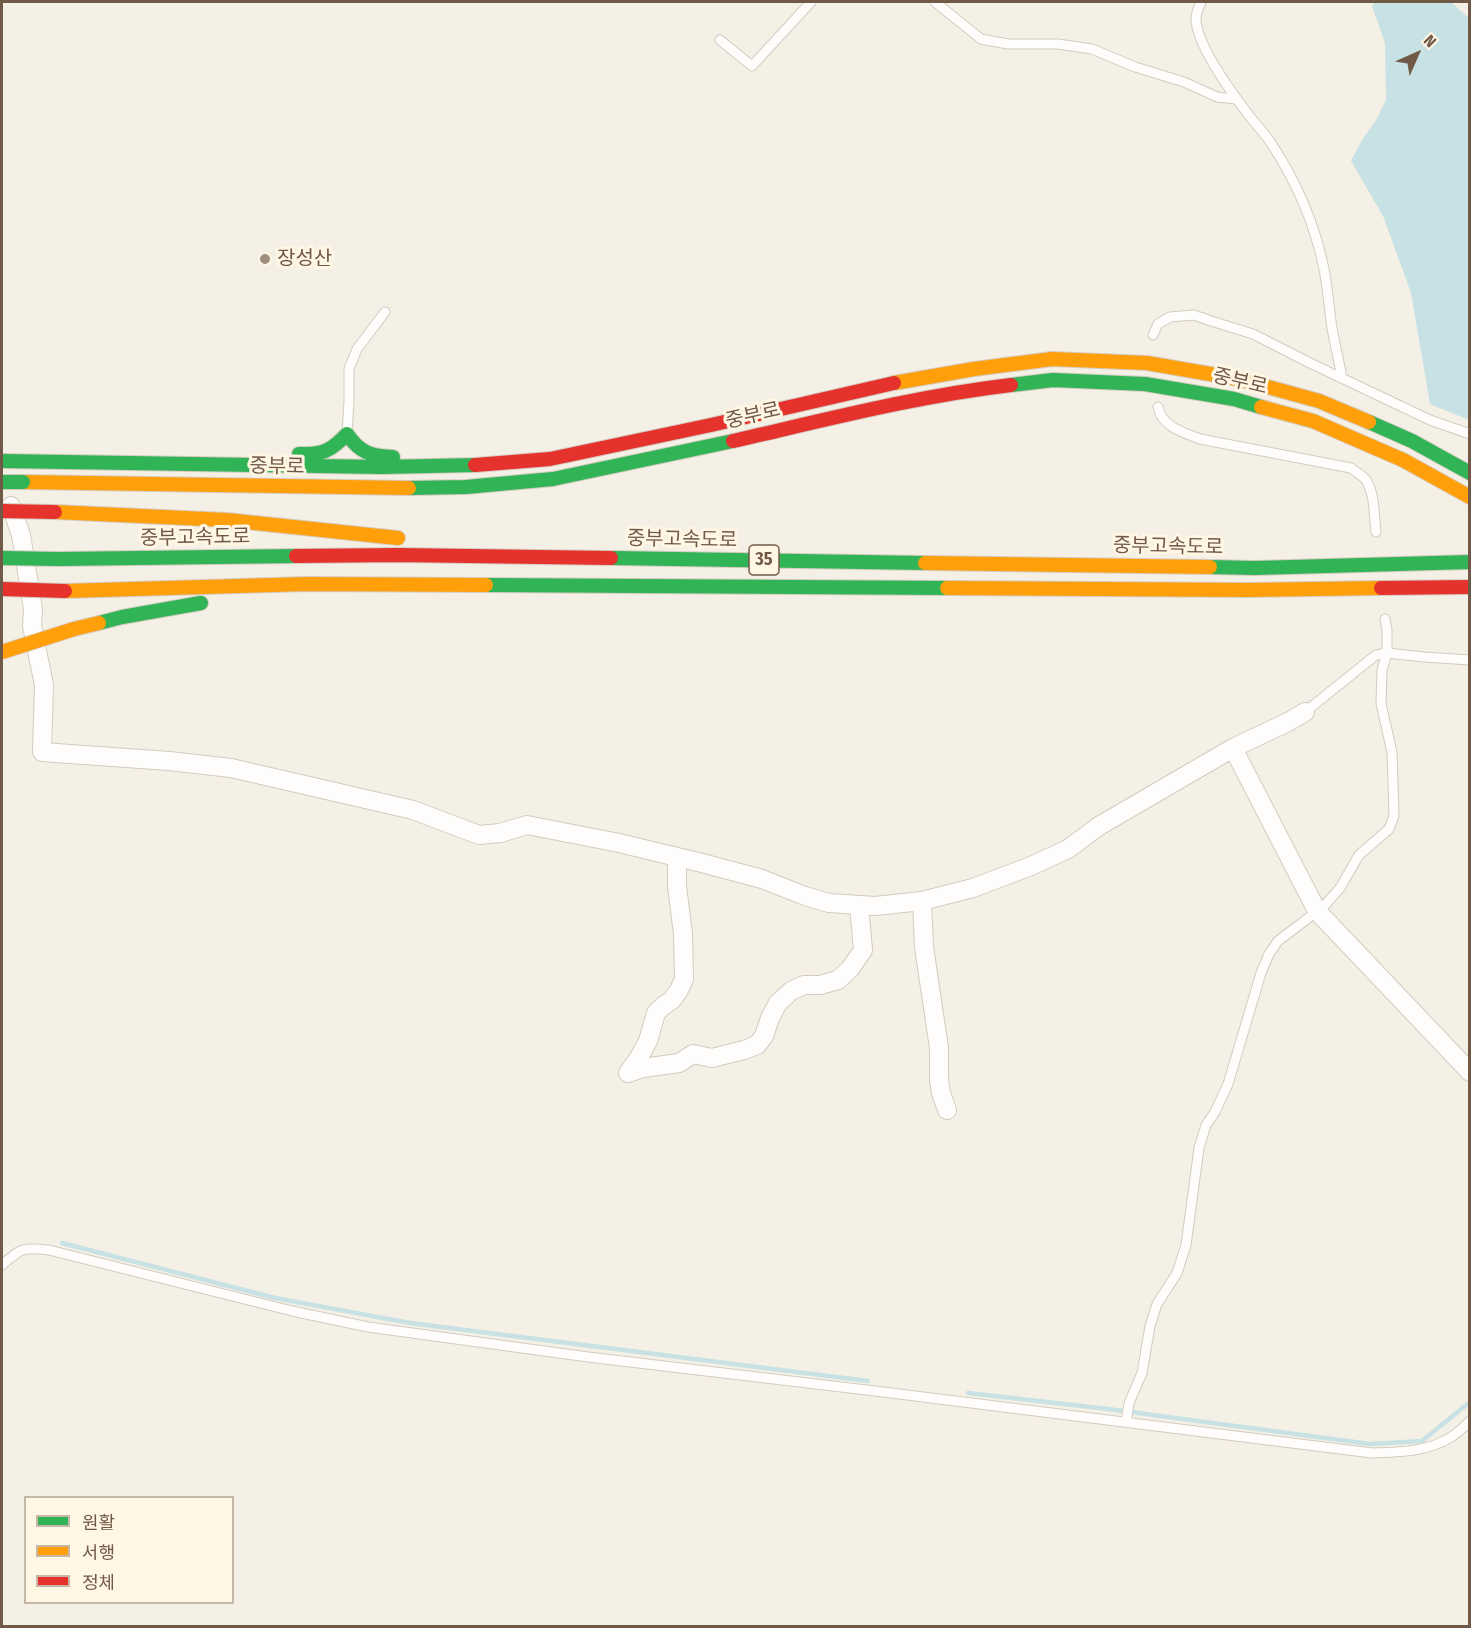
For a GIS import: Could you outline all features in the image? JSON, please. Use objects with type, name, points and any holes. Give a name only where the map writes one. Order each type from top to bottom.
[{"type":"main road","name":"중부로","points":[[2,461],[382,467],[465,466],[550,459],[885,385],[974,369],[1052,359],[1147,363],[1239,379],[1319,402],[1412,441],[1470,473]]},
{"type":"main road","name":"중부로","points":[[2,482],[382,488],[466,487],[553,479],[890,405],[977,389],[1053,380],[1145,384],[1234,399],[1313,421],[1403,460],[1470,496]]},
{"type":"main road","points":[[162,464],[233,453],[325,453],[347,434],[354,445],[364,453],[465,466]]},
{"type":"main road","points":[[2,511],[227,520],[406,539]]},
{"type":"main road","points":[[441,543],[584,558]]},
{"type":"main road","name":"중부고속도로","points":[[2,558],[397,555],[1255,567],[1470,562]]},
{"type":"main road","points":[[2,652],[64,632],[122,617],[335,584]]},
{"type":"main road","name":"35","points":[[2,589],[65,591],[335,584],[1248,590],[1470,586]]},
{"type":"street","points":[[2,474],[21,535],[33,609],[32,626],[44,686],[42,752],[231,768],[413,810],[479,835],[500,833],[527,825],[678,857],[762,879],[829,903],[875,906],[922,901],[973,888],[1031,867],[1068,849],[1099,826],[1233,748],[1305,712]]},
{"type":"street","points":[[1233,748],[1317,911],[1470,1071]]},
{"type":"street","points":[[678,857],[677,886],[683,934],[684,979],[672,1000],[656,1013],[648,1041],[628,1072],[679,1063],[693,1054],[712,1058],[757,1045],[764,1036],[778,1003],[791,991],[804,985],[820,985],[838,980],[859,957],[863,950],[859,905]]},
{"type":"street","points":[[922,901],[924,947],[939,1048],[939,1080],[947,1110]]},
{"type":"lane","points":[[720,40],[752,66],[811,2]]},
{"type":"lane","points":[[935,2],[981,39],[1008,44],[1058,44],[1092,49],[1135,67],[1184,82],[1217,97],[1236,99]]},
{"type":"lane","points":[[1201,2],[1196,17],[1198,30],[1206,49],[1236,99],[1269,140],[1291,175],[1304,206],[1324,269],[1342,378]]},
{"type":"lane","points":[[347,434],[349,369],[357,349],[385,312]]},
{"type":"lane","points":[[1153,335],[1158,324],[1170,317],[1194,315],[1253,334],[1430,420],[1470,434]]},
{"type":"lane","points":[[1158,407],[1160,414],[1168,424],[1180,432],[1200,439],[1351,468],[1367,481],[1372,498],[1376,532]]},
{"type":"lane","points":[[1126,1420],[1129,1404],[1142,1373],[1150,1326],[1157,1304],[1177,1273],[1186,1245],[1199,1148],[1206,1125],[1228,1084],[1260,973],[1278,941],[1324,906],[1340,888],[1359,855],[1389,829],[1394,816],[1392,752],[1382,704],[1382,670],[1387,653],[1385,619]]},
{"type":"lane","points":[[1305,712],[1376,655],[1387,653],[1470,660]]},
{"type":"lane","points":[[2,1265],[21,1249],[29,1247],[49,1250],[292,1311],[368,1327],[588,1357],[1126,1420],[1372,1453],[1405,1452],[1431,1447],[1452,1437],[1470,1421]]},
{"type":"water","points":[[1375,2],[1451,2],[1469,18],[1469,420],[1430,404],[1411,293],[1383,216],[1351,161],[1386,100],[1385,43],[1372,6]]},
{"type":"waterway","points":[[62,1243],[275,1298],[410,1323],[868,1381]]},
{"type":"waterway","points":[[968,1393],[1370,1444],[1422,1441],[1470,1402]]},
{"type":"traffic: fast","points":[[1011,385],[1053,380],[1145,384],[1234,399],[1261,407]]},
{"type":"traffic: fast","points":[[1369,422],[1412,441],[1470,473]]},
{"type":"traffic: fast","points":[[299,454],[326,451],[347,434],[361,449],[378,456],[393,457]]},
{"type":"traffic: fast","points":[[409,488],[466,487],[553,479],[733,441]]},
{"type":"traffic: fast","points":[[2,461],[382,467],[475,465]]},
{"type":"traffic: fast","points":[[2,482],[23,482]]},
{"type":"traffic: fast","points":[[58,559],[296,556]]},
{"type":"traffic: fast","points":[[2,558],[58,559]]},
{"type":"traffic: fast","points":[[611,558],[925,563]]},
{"type":"traffic: fast","points":[[1210,567],[1255,568],[1470,562]]},
{"type":"traffic: fast","points":[[486,585],[947,588]]},
{"type":"traffic: fast","points":[[99,623],[201,603]]},
{"type":"traffic: slow","points":[[894,383],[974,369],[1052,359],[1147,363],[1239,379],[1319,401],[1369,422]]},
{"type":"traffic: slow","points":[[1261,407],[1313,421],[1403,460],[1470,497]]},
{"type":"traffic: slow","points":[[23,482],[409,488]]},
{"type":"traffic: slow","points":[[55,512],[227,520],[398,538]]},
{"type":"traffic: slow","points":[[925,563],[1210,567]]},
{"type":"traffic: slow","points":[[65,591],[307,584],[486,585]]},
{"type":"traffic: slow","points":[[947,588],[1248,590],[1381,588]]},
{"type":"traffic: slow","points":[[2,652],[99,623]]},
{"type":"traffic: jam","points":[[475,465],[550,459],[894,383]]},
{"type":"traffic: jam","points":[[733,441],[906,402],[1011,385]]},
{"type":"traffic: jam","points":[[2,511],[55,512]]},
{"type":"traffic: jam","points":[[296,556],[611,558]]},
{"type":"traffic: jam","points":[[1381,588],[1470,587]]},
{"type":"traffic: jam","points":[[2,589],[65,591]]},
{"type":"place","name":"장성산","points":[[265,259]]}]
